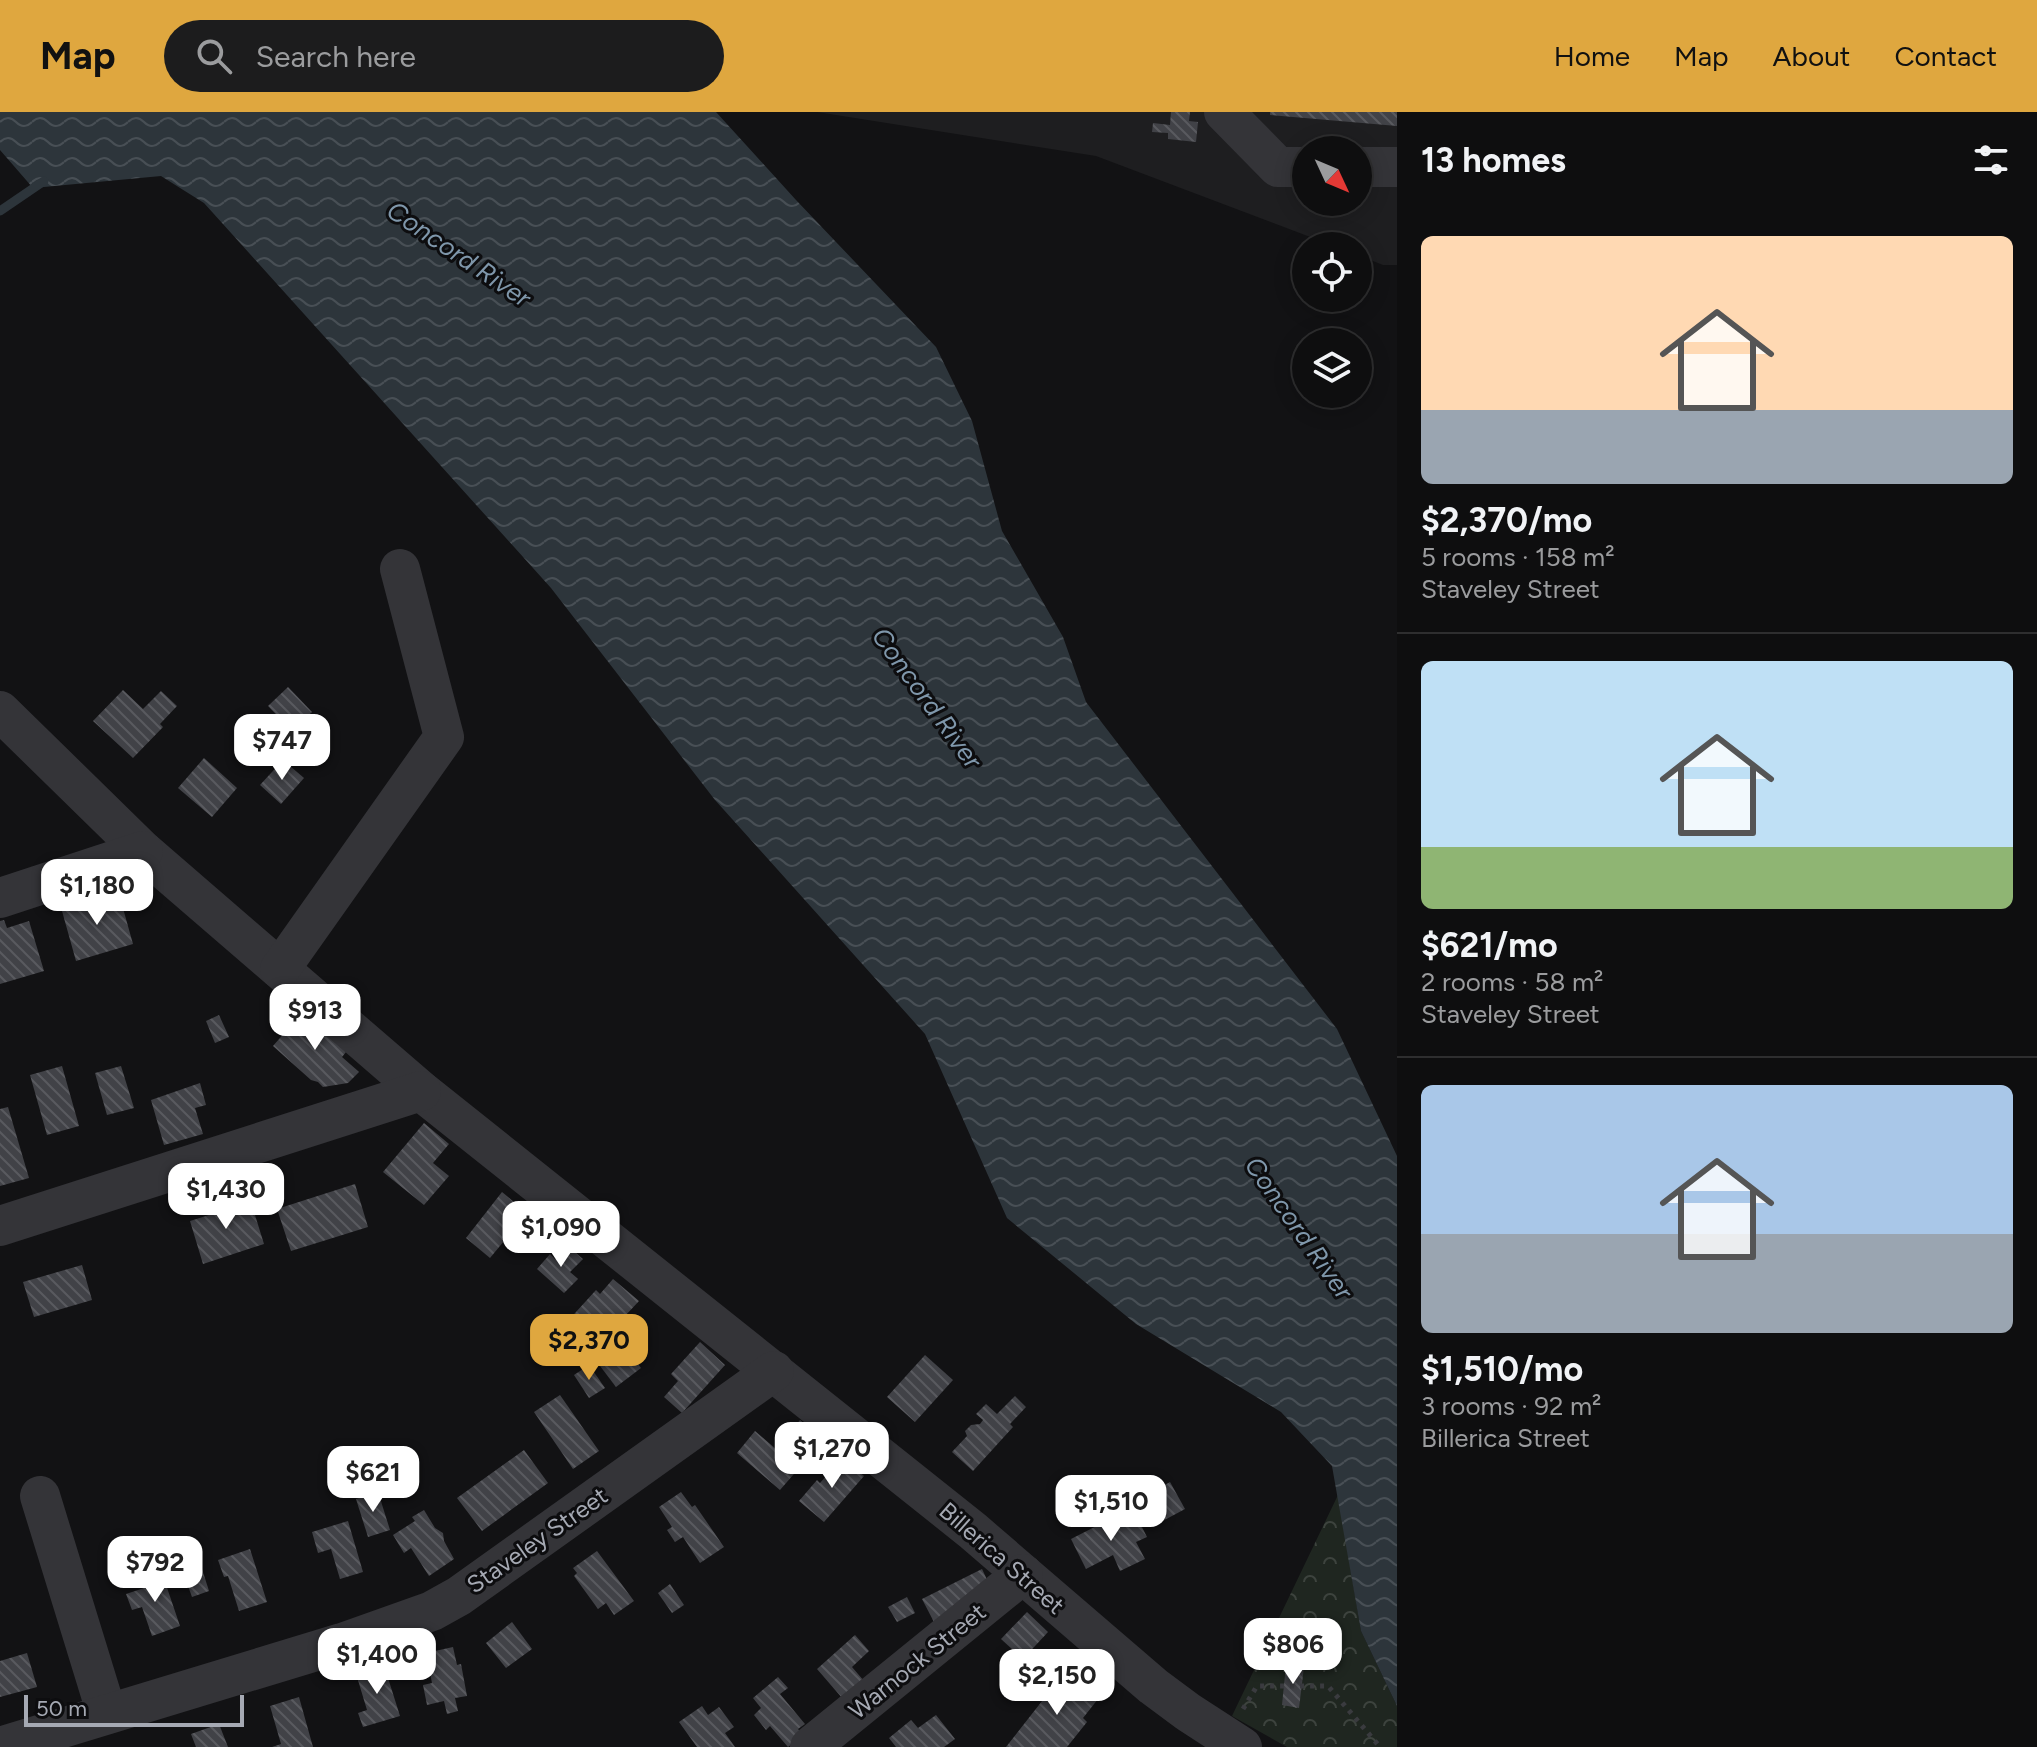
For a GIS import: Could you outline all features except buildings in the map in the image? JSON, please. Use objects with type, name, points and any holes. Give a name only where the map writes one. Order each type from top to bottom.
[{"type":"street","points":[[1224,112],[1278,167],[1292,167]]},
{"type":"street","points":[[1372,167],[1397,167]]},
{"type":"street","points":[[280,969],[444,737],[400,569]]},
{"type":"street","name":"Billerica Street","points":[[0,711],[143,851],[421,1091],[973,1531],[1153,1686],[1233,1742]]},
{"type":"street","points":[[0,898],[143,851]]},
{"type":"street","points":[[0,1226],[421,1091]]},
{"type":"street","name":"Staveley Street","points":[[0,1747],[342,1643],[432,1611],[459,1596],[774,1371]]},
{"type":"street","points":[[40,1496],[107,1714]]},
{"type":"street","name":"Warnock Street","points":[[810,1747],[1023,1574]]},
{"type":"path","points":[[1233,1742],[1257,1686],[1328,1686],[1380,1747]]},
{"type":"shaded area","points":[[817,112],[1397,112],[1397,265],[1383,265],[1372,261],[1372,232],[1297,232],[1096,156]]},
{"type":"green space","points":[[1338,1495],[1361,1631],[1397,1706],[1397,1747],[1287,1747],[1232,1716]]},
{"type":"water","name":"Concord River","points":[[0,112],[716,112],[936,347],[972,421],[1002,531],[1063,637],[1086,702],[1337,1029],[1397,1156],[1397,1706],[1361,1631],[1332,1466],[1281,1412],[1136,1324],[1007,1218],[925,1034],[715,800],[551,588],[204,203],[161,176],[33,188],[0,150]]},
{"type":"waterway","points":[[0,211],[44,181]]}]
